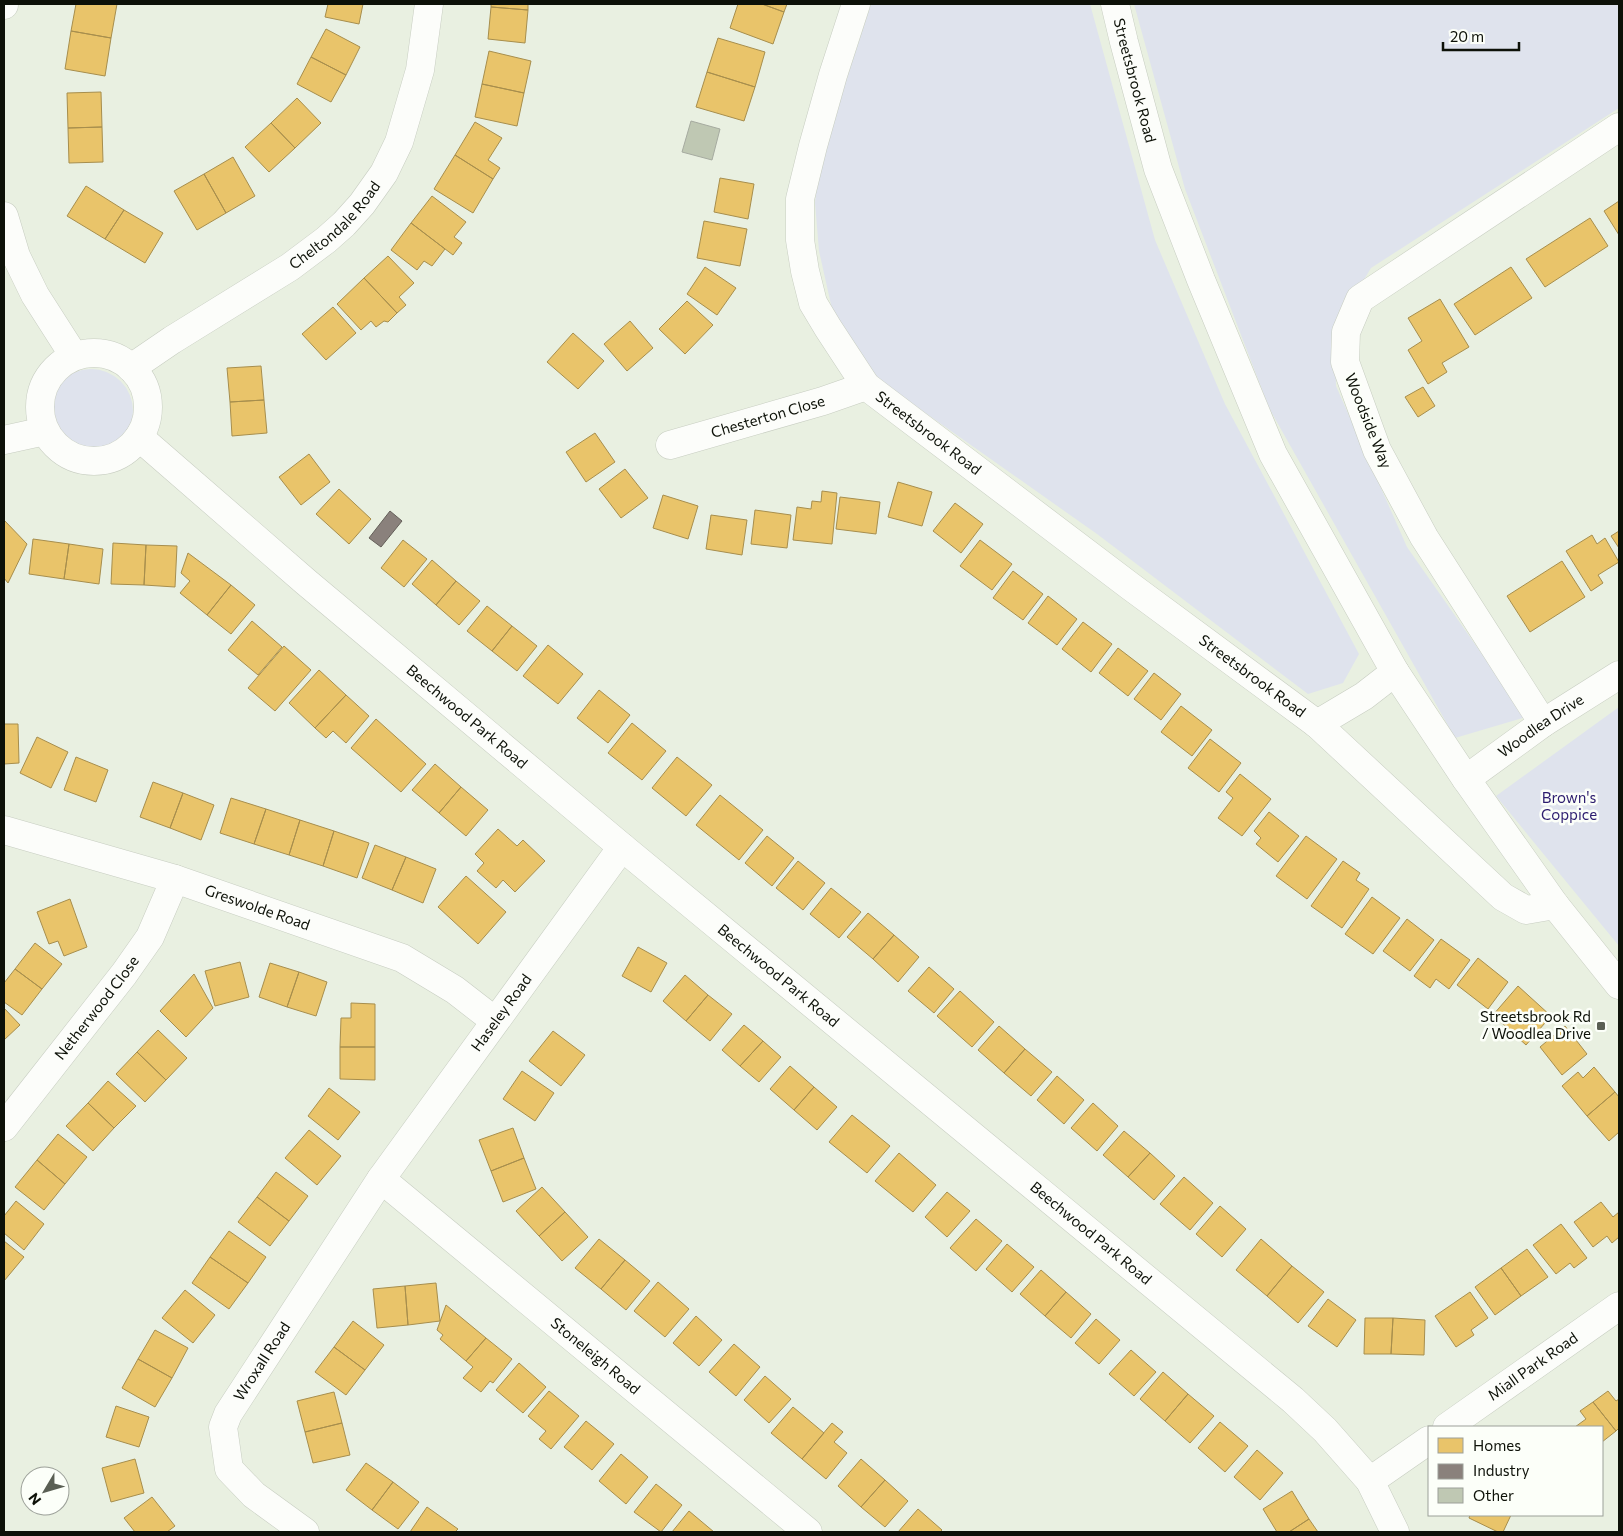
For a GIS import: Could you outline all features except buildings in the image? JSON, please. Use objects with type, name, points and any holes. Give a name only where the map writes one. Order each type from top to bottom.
[{"type":"street","name":"Cheltondale Road","points":[[131,368],[172,340],[290,267],[326,240],[362,204],[384,173],[399,142],[420,70],[429,4]]},
{"type":"street","name":"Streetsbrook Road","points":[[856,4],[812,146],[800,199],[800,240],[813,303],[866,386],[1130,586],[1317,724],[1503,898],[1526,910],[1556,906]]},
{"type":"street","name":"Streetsbrook Road","points":[[1115,4],[1158,169],[1201,280],[1273,454],[1395,672],[1466,779],[1556,906],[1619,986]]},
{"type":"street","name":"Woodside Way","points":[[1544,723],[1424,537],[1377,450],[1345,362],[1346,332],[1360,299],[1619,127]]},
{"type":"street","points":[[4,216],[16,256],[35,295],[74,356]]},
{"type":"street","points":[[86,353],[110,355],[131,368],[142,383],[148,401],[146,420],[139,437],[118,456],[91,461],[64,452],[45,431],[40,417],[43,387],[50,374],[74,356],[86,353]]},
{"type":"street","name":"Chesterton Close","points":[[670,446],[823,401],[866,386]]},
{"type":"street","points":[[4,440],[45,431]]},
{"type":"street","name":"Beechwood Park Road","points":[[139,437],[306,582],[622,847],[1293,1400],[1325,1430],[1370,1481],[1395,1532]]},
{"type":"street","name":"Streetsbrook Road","points":[[1317,724],[1364,696],[1395,672]]},
{"type":"street","name":"Woodlea Drive","points":[[1466,779],[1544,723],[1619,675]]},
{"type":"street","name":"Greswolde Road","points":[[4,830],[175,879],[402,958],[455,990],[495,1021]]},
{"type":"street","name":"Haseley Road","points":[[381,1179],[622,847]]},
{"type":"street","name":"Netherwood Close","points":[[4,1127],[124,974],[150,937],[175,879]]},
{"type":"street","name":"Wroxall Road","points":[[305,1532],[254,1495],[229,1469],[223,1427],[228,1414],[381,1179]]},
{"type":"street","name":"Stoneleigh Road","points":[[381,1179],[808,1532]]},
{"type":"street","name":"Miall Park Road","points":[[1448,1426],[1619,1306]]},
{"type":"street","points":[[1370,1481],[1428,1441]]},
{"type":"green space","points":[[871,4],[1090,4],[1155,240],[1225,404],[1359,654],[1343,683],[1308,694],[1097,534],[873,376],[832,309],[819,251],[815,203],[819,164]]},
{"type":"green space","points":[[1134,4],[1619,4],[1619,108],[1371,268],[1335,328],[1336,386],[1407,547],[1526,717],[1455,738],[1269,408],[1185,189]]},
{"type":"green space","points":[[91,369],[114,376],[126,388],[133,411],[126,434],[114,446],[91,453],[68,446],[56,434],[49,411],[56,388],[68,376]]},
{"type":"green space","name":"Brown's Coppice","points":[[1619,707],[1619,946],[1496,796]]},
{"type":"place","name":"Streetsbrook Rd / Woodlea Drive","points":[[1601,1026]]}]
